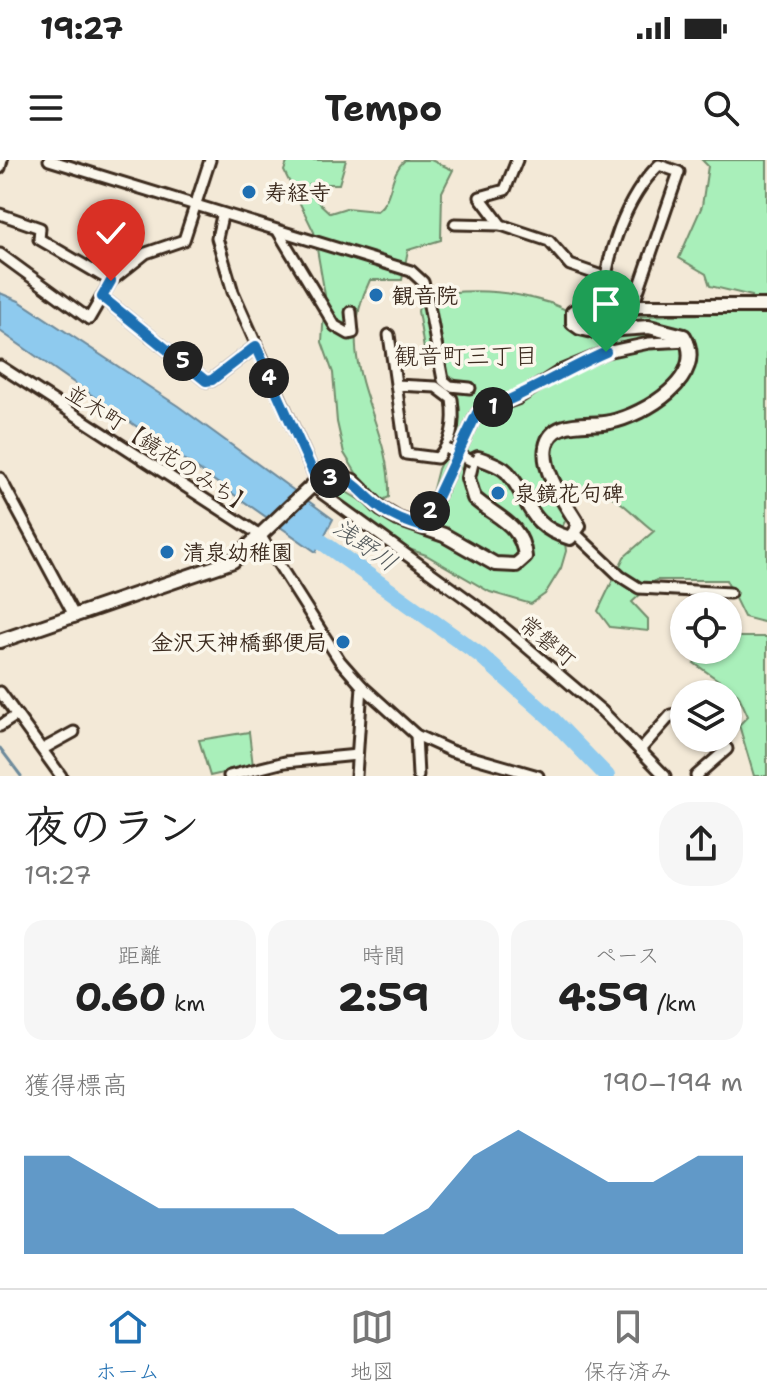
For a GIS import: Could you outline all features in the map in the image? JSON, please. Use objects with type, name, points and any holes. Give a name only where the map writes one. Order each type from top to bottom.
[{"type":"street","points":[[0,168],[2,160]]},
{"type":"street","points":[[49,160],[222,216],[411,271],[423,282],[427,295],[443,380],[450,386],[470,388]]},
{"type":"street","points":[[0,254],[89,319],[111,281],[146,253],[184,240],[208,160]]},
{"type":"street","points":[[501,225],[480,197],[505,190],[517,160]]},
{"type":"street","points":[[602,301],[610,259],[634,194],[659,165],[679,172],[633,306]]},
{"type":"street","points":[[0,214],[40,228],[39,239],[111,281]]},
{"type":"street","points":[[222,216],[218,245],[312,486]]},
{"type":"street","points":[[455,224],[501,225],[549,241],[570,265],[599,275],[602,301]]},
{"type":"street","points":[[279,233],[335,326],[349,334],[353,333],[351,312]]},
{"type":"street","points":[[102,297],[206,381],[212,380],[256,346]]},
{"type":"street","points":[[472,461],[478,458],[506,471],[537,521],[554,533],[570,538],[579,526],[552,475],[545,445],[552,434],[569,425],[610,423],[653,403],[686,372],[691,356],[688,341],[670,330],[629,327],[593,331],[573,323],[573,312],[580,305],[602,301],[633,306],[767,306]]},
{"type":"street","points":[[389,335],[396,385],[406,454],[437,458],[447,449],[454,416],[452,399],[436,387],[396,385]]},
{"type":"street","points":[[423,527],[477,413],[517,399],[560,371],[606,352],[649,343],[688,341]]},
{"type":"street","name":"並木町【鏡花のみち】","points":[[0,366],[263,532],[331,648],[362,686],[416,735],[451,751],[524,769],[538,776]]},
{"type":"street","points":[[447,449],[472,461]]},
{"type":"street","points":[[0,641],[233,561],[312,486],[339,476],[353,481],[381,509],[462,544],[495,564],[510,567],[525,557],[522,540],[511,523],[474,498],[468,478],[472,461]]},
{"type":"street","points":[[0,478],[75,617]]},
{"type":"street","name":"常磐町","points":[[312,486],[535,653],[602,711],[665,776]]},
{"type":"street","points":[[576,534],[620,576],[639,588],[712,592]]},
{"type":"street","points":[[356,776],[362,686]]},
{"type":"street","points":[[0,692],[61,776]]},
{"type":"street","points":[[0,726],[17,715]]},
{"type":"street","points":[[640,750],[670,716]]},
{"type":"street","points":[[43,749],[74,732]]},
{"type":"street","points":[[416,735],[418,776]]},
{"type":"street","points":[[696,776],[724,752]]},
{"type":"street","points":[[229,776],[285,762],[357,755]]},
{"type":"green space","points":[[288,160],[346,160],[339,184],[309,184],[317,201],[330,213],[346,208],[377,211],[386,200],[396,172],[405,160],[431,160],[453,170],[442,192],[441,240],[408,250],[402,280],[370,280],[359,311],[356,339],[358,365],[387,469],[389,497],[375,504],[344,453],[337,422],[333,373],[322,342],[325,295],[314,232],[284,171]]},
{"type":"green space","points":[[702,160],[767,160],[767,623],[744,617],[742,592],[732,592],[726,580],[656,580],[632,602],[648,619],[648,631],[610,627],[598,611],[624,557],[654,531],[621,503],[604,494],[582,492],[563,525],[566,551],[561,568],[545,594],[531,604],[490,592],[426,555],[392,543],[332,493],[343,490],[406,528],[431,497],[438,469],[458,427],[456,380],[426,362],[418,311],[422,297],[454,292],[503,293],[550,303],[585,316],[746,314],[752,296],[710,286],[706,274],[679,258],[702,206],[708,166]]},
{"type":"green space","points":[[742,637],[767,637],[767,776],[754,776],[742,735],[742,722],[748,716],[742,703],[742,680],[718,680],[695,664],[742,664]]},
{"type":"green space","points":[[249,732],[253,766],[210,776],[199,740]]},
{"type":"water","points":[[0,293],[19,301],[178,406],[333,519],[316,552],[0,331]]},
{"type":"waterway","name":"浅野川","points":[[305,530],[480,655],[553,720],[607,776]]},
{"type":"waterway","points":[[0,748],[21,776]]},
{"type":"place","name":"寿経寺","points":[[249,192]]},
{"type":"place","name":"観音院","points":[[376,295]]},
{"type":"place","name":"泉鏡花句碑","points":[[498,493]]},
{"type":"place","name":"清泉幼稚園","points":[[167,552]]},
{"type":"place","name":"金沢天神橋郵便局","points":[[343,642]]},
{"type":"district","name":"観音町三丁目","points":[[466,356]]},
{"type":"route","points":[[111,281],[102,297],[206,381],[212,380],[256,346],[317,481],[339,476],[353,481],[381,509],[398,519],[423,527],[477,413],[517,399],[560,371],[606,352]]}]
